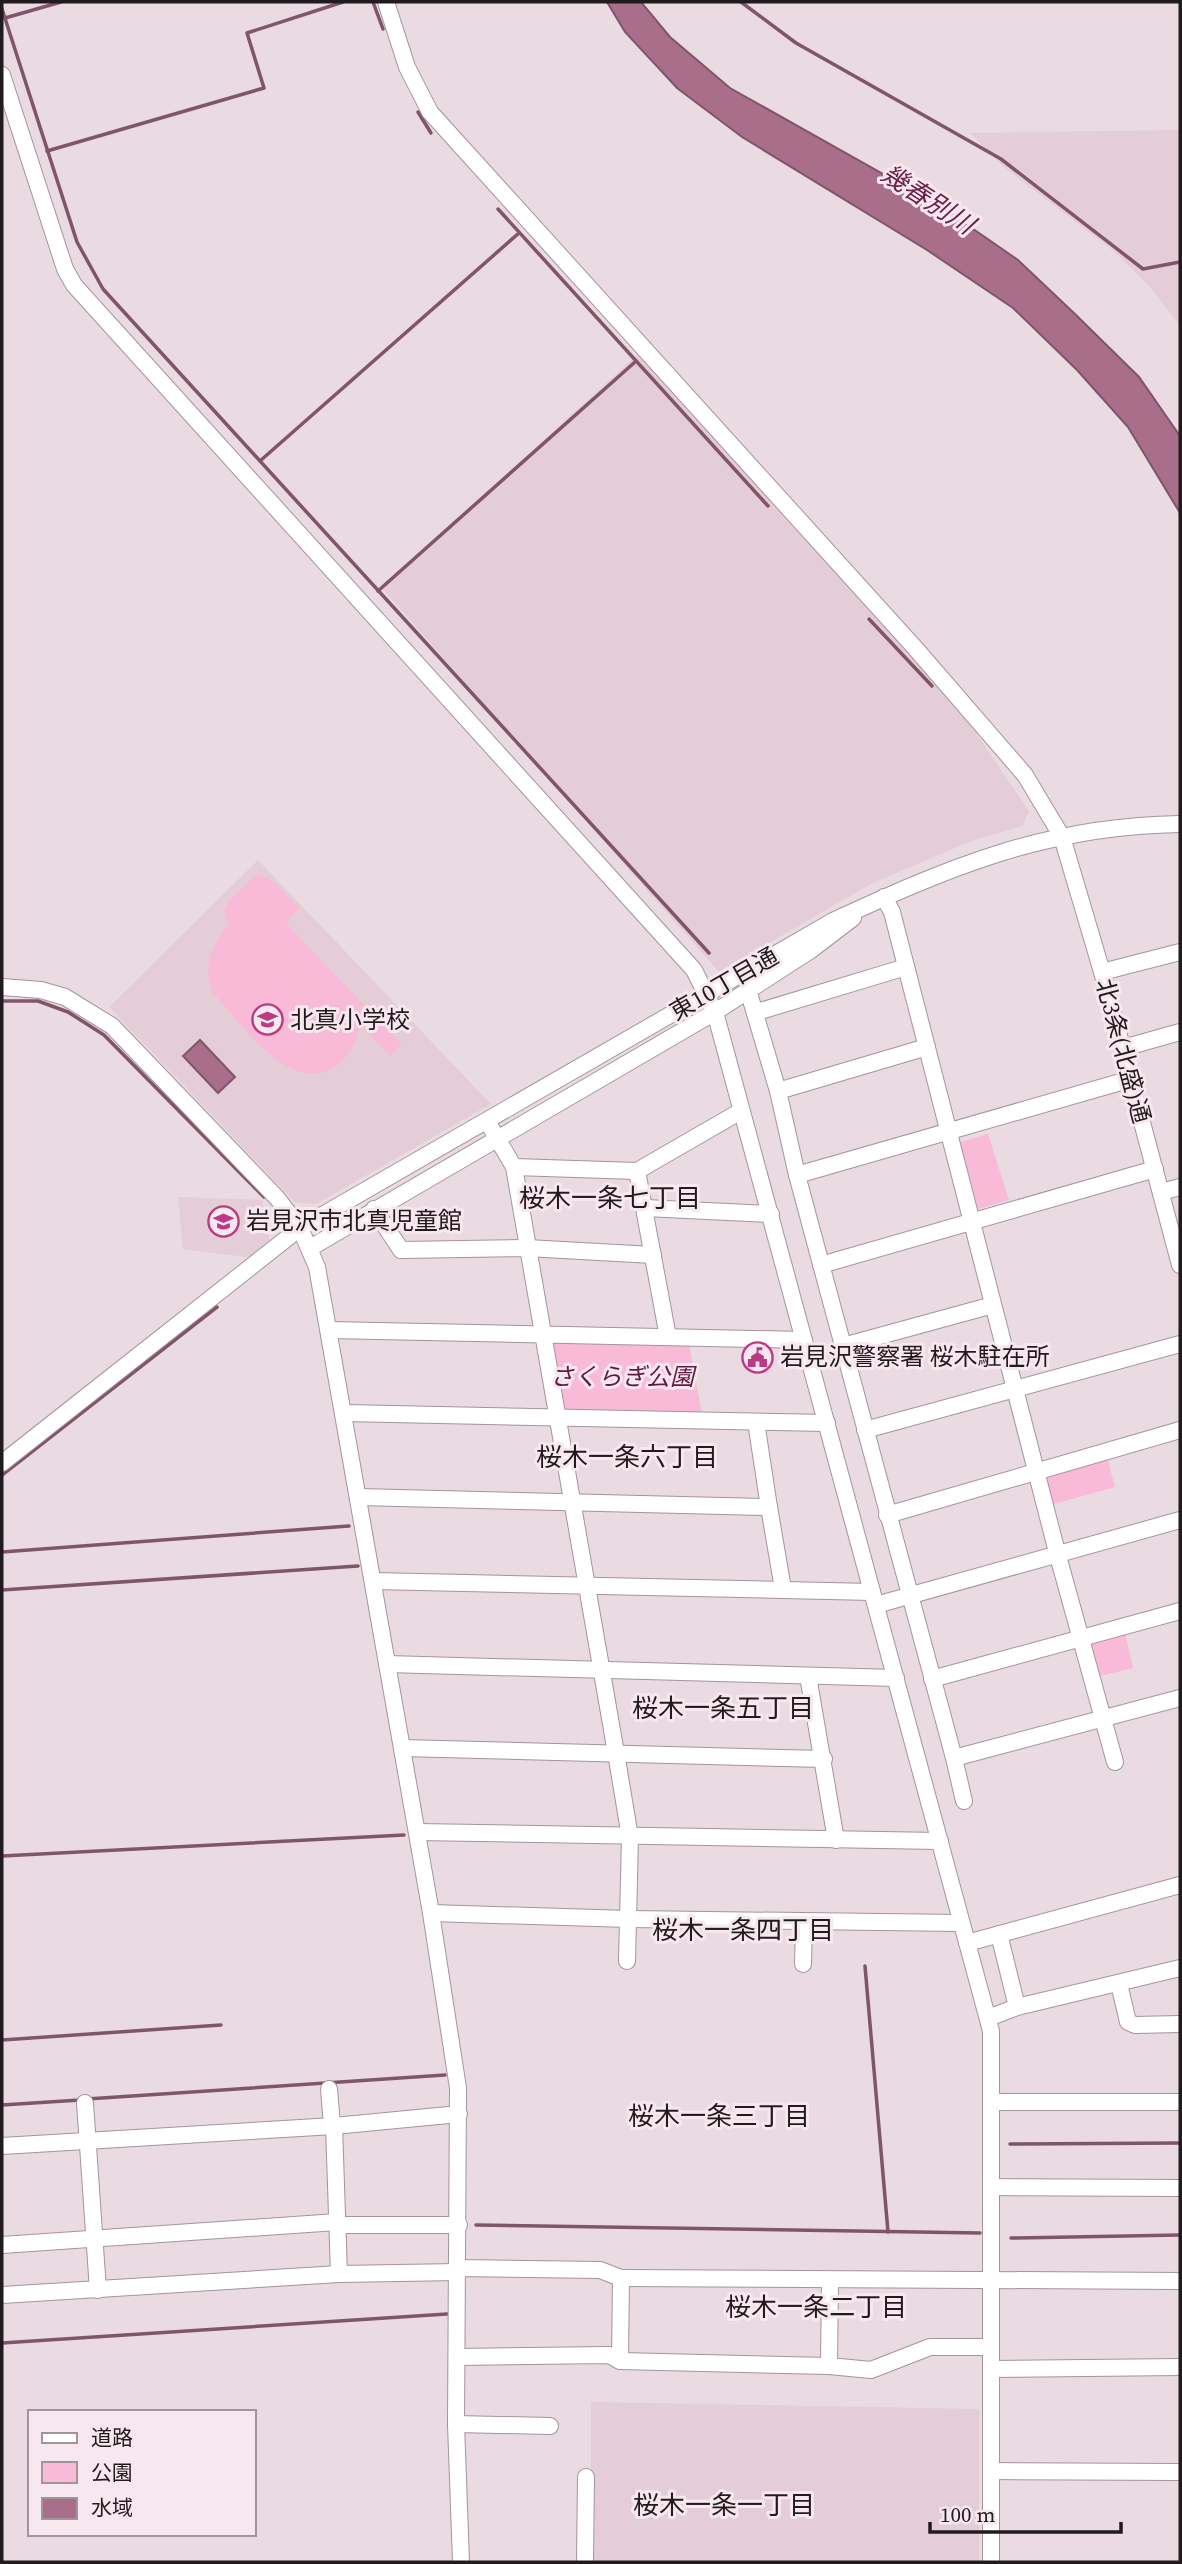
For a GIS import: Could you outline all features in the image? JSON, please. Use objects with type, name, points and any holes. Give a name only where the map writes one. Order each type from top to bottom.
[{"type":"street","name":"北3条(北盛)通","points":[[386,2],[407,67],[430,112],[990,731],[1026,775],[1062,837],[1102,971],[1180,1265]]},
{"type":"street","points":[[2,75],[9,118],[65,269],[75,285],[694,970],[708,993],[771,1214],[991,2031],[991,2562]]},
{"type":"street","name":"東10丁目通","points":[[2,1463],[300,1228],[492,1130],[708,993],[833,920],[986,855],[1103,830],[1180,824]]},
{"type":"street","points":[[884,897],[906,967],[1058,1556],[1115,1762]]},
{"type":"street","points":[[310,1248],[492,1130],[715,1012],[811,950],[868,905]]},
{"type":"street","points":[[1102,971],[1180,952]]},
{"type":"street","points":[[757,1012],[906,967]]},
{"type":"street","points":[[2,987],[41,990],[65,997],[112,1026],[238,1155],[300,1228],[310,1248],[330,1330],[452,2040],[459,2114],[456,2424],[461,2562]]},
{"type":"street","points":[[748,990],[757,1012],[797,1175],[964,1801]]},
{"type":"street","points":[[1122,1048],[1180,1032]]},
{"type":"street","points":[[778,1091],[926,1047]]},
{"type":"street","points":[[797,1175],[1131,1079]]},
{"type":"street","points":[[514,1167],[637,1171],[741,1111]]},
{"type":"street","points":[[492,1130],[514,1167],[630,1837],[627,1961]]},
{"type":"street","points":[[821,1265],[1155,1168]]},
{"type":"street","points":[[637,1171],[668,1337]]},
{"type":"street","points":[[1161,1192],[1180,1187]]},
{"type":"street","points":[[645,1208],[771,1214]]},
{"type":"street","points":[[374,1209],[401,1250],[527,1248],[653,1255]]},
{"type":"street","points":[[843,1346],[993,1305]]},
{"type":"street","points":[[330,1330],[804,1340]]},
{"type":"street","points":[[865,1430],[1180,1344]]},
{"type":"street","points":[[344,1413],[827,1423]]},
{"type":"street","points":[[756,1422],[783,1589]]},
{"type":"street","points":[[887,1515],[1180,1430]]},
{"type":"street","points":[[358,1497],[769,1507]]},
{"type":"street","points":[[373,1581],[783,1589],[874,1598],[908,1596],[1180,1520]]},
{"type":"street","points":[[932,1679],[1180,1611]]},
{"type":"street","points":[[387,1664],[896,1678]]},
{"type":"street","points":[[808,1676],[836,1840]]},
{"type":"street","points":[[954,1758],[1180,1698]]},
{"type":"street","points":[[402,1748],[824,1759]]},
{"type":"street","points":[[416,1832],[940,1841]]},
{"type":"street","points":[[967,1943],[1180,1885]]},
{"type":"street","points":[[431,1913],[629,1919],[961,1923]]},
{"type":"street","points":[[803,1964],[804,1922]]},
{"type":"street","points":[[999,1934],[1017,2007]]},
{"type":"street","points":[[988,2018],[1017,2007],[1180,1968]]},
{"type":"street","points":[[1119,1984],[1128,2022],[1135,2025],[1180,2024]]},
{"type":"street","points":[[329,2089],[340,2274]]},
{"type":"street","points":[[991,2102],[1180,2102]]},
{"type":"street","points":[[85,2104],[98,2290]]},
{"type":"street","points":[[2,2146],[333,2126],[459,2114]]},
{"type":"street","points":[[991,2187],[1180,2188]]},
{"type":"street","points":[[2,2245],[337,2224],[459,2225]]},
{"type":"street","points":[[2,2295],[340,2274],[458,2270],[600,2270],[621,2278],[1180,2281]]},
{"type":"street","points":[[620,2361],[621,2278]]},
{"type":"street","points":[[829,2366],[830,2280]]},
{"type":"street","points":[[457,2357],[609,2354],[620,2361],[829,2366],[872,2370],[930,2347],[991,2347]]},
{"type":"street","points":[[991,2369],[1180,2367]]},
{"type":"street","points":[[456,2424],[550,2426]]},
{"type":"street","points":[[991,2471],[1180,2472]]},
{"type":"street","points":[[584,2562],[586,2477]]},
{"type":"shaded area","points":[[1180,130],[1180,326],[1150,287],[1115,252],[1004,167],[970,133]]},
{"type":"shaded area","points":[[638,354],[965,717],[1029,811],[1023,826],[974,840],[871,884],[719,972],[382,588]]},
{"type":"shaded area","name":"北真小学校","points":[[258,860],[491,1104],[316,1204],[295,1202],[109,1007]]},
{"type":"shaded area","name":"岩見沢市北真児童館","points":[[178,1197],[262,1200],[270,1242],[254,1258],[183,1249]]},
{"type":"shaded area","points":[[591,2402],[979,2409],[979,2562],[591,2562]]},
{"type":"green space","points":[[257,874],[271,879],[299,908],[286,923],[402,1045],[390,1056],[360,1025],[351,1050],[338,1065],[315,1074],[298,1071],[266,1051],[213,993],[208,975],[210,957],[229,924],[224,911],[229,901]]},
{"type":"green space","points":[[988,1134],[1009,1200],[978,1209],[960,1142]]},
{"type":"green space","name":"さくらぎ公園","points":[[541,1335],[688,1338],[703,1420],[556,1417]]},
{"type":"green space","points":[[1106,1454],[1115,1487],[1047,1506],[1037,1472]]},
{"type":"green space","points":[[1124,1628],[1133,1668],[1092,1678],[1083,1638]]},
{"type":"water","points":[[607,2],[641,2],[670,37],[730,88],[940,206],[1018,260],[1139,377],[1180,436],[1180,513],[1128,427],[1077,370],[1013,308],[927,250],[742,137],[677,88],[625,32]]},
{"type":"water","points":[[200,1040],[235,1077],[218,1093],[183,1056]]},
{"type":"waterway","points":[[5,18],[61,2]]},
{"type":"waterway","points":[[47,151],[264,88],[247,33],[343,2]]},
{"type":"waterway","points":[[373,2],[383,29]]},
{"type":"waterway","points":[[741,2],[796,43],[1001,159],[1143,269],[1180,262]]},
{"type":"waterway","points":[[2,9],[77,242],[103,289],[709,953]]},
{"type":"waterway","points":[[418,112],[431,133]]},
{"type":"waterway","points":[[498,209],[768,506]]},
{"type":"waterway","points":[[260,461],[519,233]]},
{"type":"waterway","points":[[378,591],[635,362]]},
{"type":"waterway","points":[[869,619],[932,686]]},
{"type":"waterway","points":[[2,1001],[38,1001],[68,1012],[104,1035],[264,1197]]},
{"type":"waterway","points":[[2,1475],[217,1307]]},
{"type":"waterway","points":[[2,1552],[349,1526]]},
{"type":"waterway","points":[[2,1590],[358,1566]]},
{"type":"waterway","points":[[2,1856],[404,1835]]},
{"type":"waterway","points":[[865,1966],[888,2232]]},
{"type":"waterway","points":[[2,2040],[221,2025]]},
{"type":"waterway","points":[[87,2099],[445,2075]]},
{"type":"waterway","points":[[2,2105],[80,2100]]},
{"type":"waterway","points":[[1010,2144],[1180,2143]]},
{"type":"waterway","points":[[476,2225],[980,2233]]},
{"type":"waterway","points":[[1011,2238],[1180,2235]]},
{"type":"waterway","points":[[2,2343],[447,2314]]},
{"type":"place","name":"北真小学校","points":[[267,1020]]},
{"type":"place","name":"岩見沢市北真児童館","points":[[223,1221]]},
{"type":"place","name":"岩見沢警察署 桜木駐在所","points":[[757,1357]]},
{"type":"district","name":"桜木一条七丁目","points":[[610,1198]]},
{"type":"district","name":"桜木一条六丁目","points":[[627,1457]]},
{"type":"district","name":"桜木一条五丁目","points":[[723,1708]]},
{"type":"district","name":"桜木一条四丁目","points":[[743,1930]]},
{"type":"district","name":"桜木一条三丁目","points":[[719,2116]]},
{"type":"district","name":"桜木一条二丁目","points":[[816,2307]]},
{"type":"district","name":"桜木一条一丁目","points":[[724,2505]]},
{"type":"water label","name":"幾春別川","points":[[928,199]]}]
